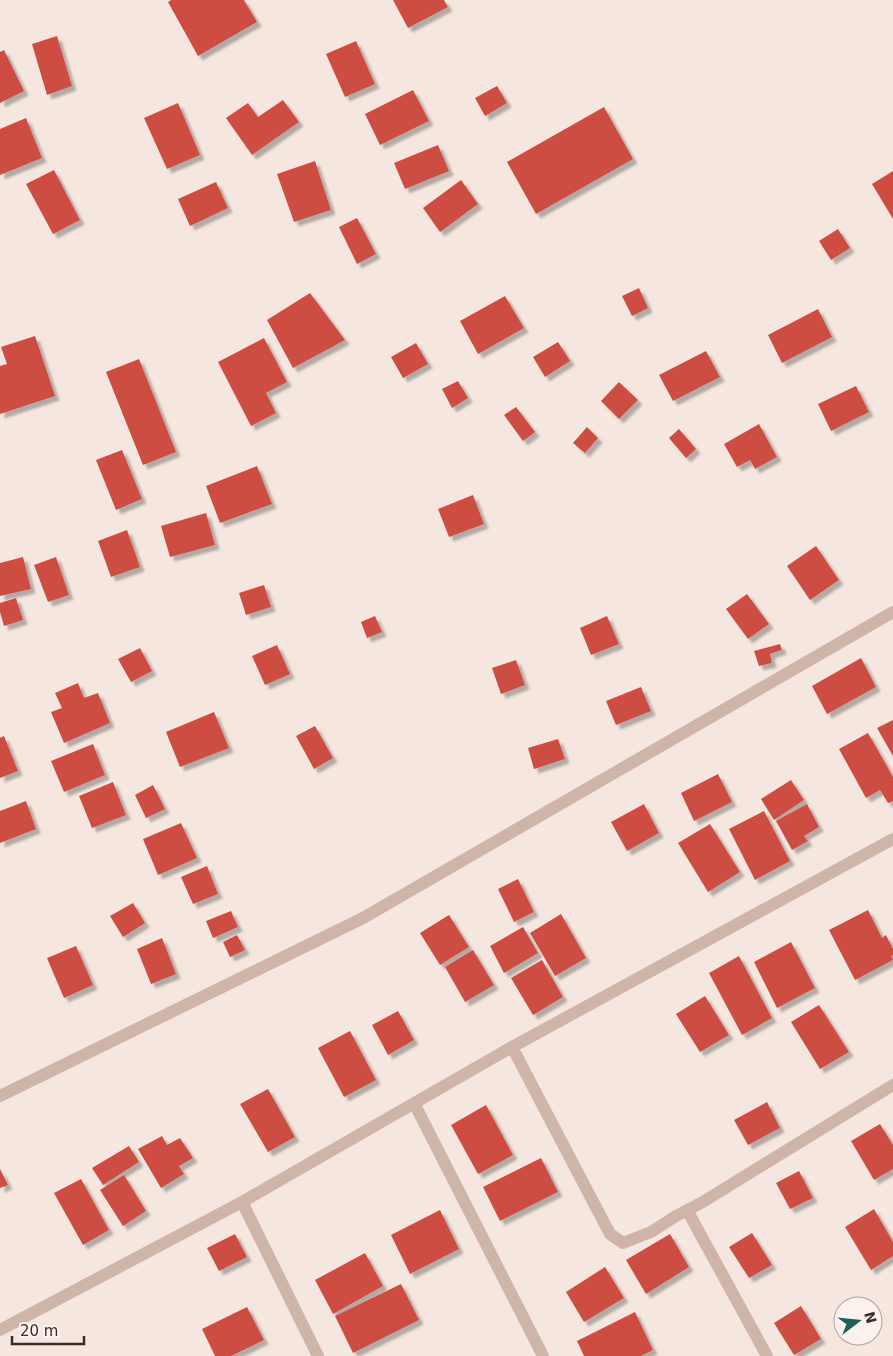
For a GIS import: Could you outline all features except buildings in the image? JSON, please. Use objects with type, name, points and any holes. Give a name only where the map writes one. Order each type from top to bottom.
[{"type":"street","points":[[0,1096],[363,918],[893,612]]},
{"type":"street","points":[[0,1330],[242,1202],[512,1047],[893,839]]},
{"type":"street","points":[[512,1047],[610,1234],[623,1243],[651,1232],[701,1203],[893,1085]]},
{"type":"street","points":[[414,1103],[543,1356]]},
{"type":"street","points":[[242,1202],[318,1356]]},
{"type":"street","points":[[687,1210],[766,1356]]}]
